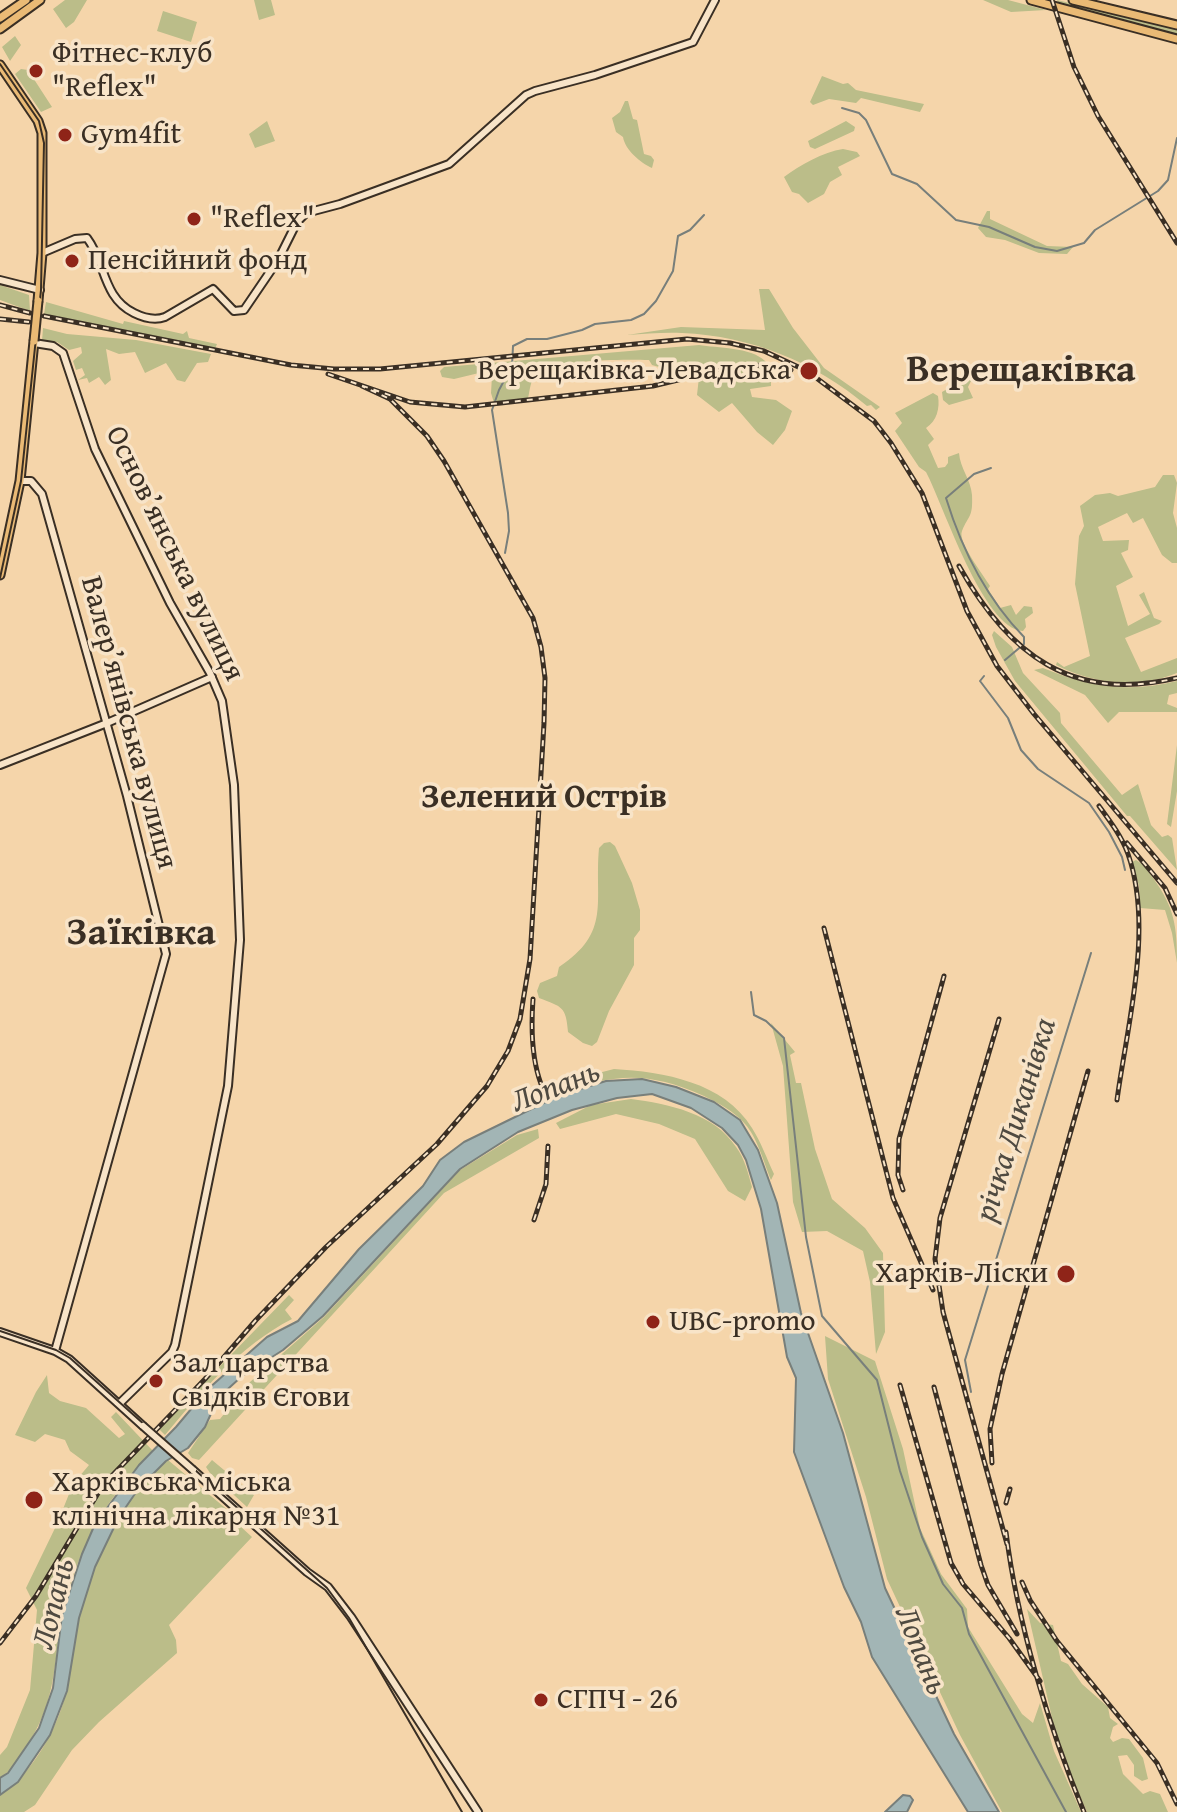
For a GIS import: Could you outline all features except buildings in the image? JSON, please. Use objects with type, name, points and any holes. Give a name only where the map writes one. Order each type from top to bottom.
[{"type":"main road","points":[[0,18],[26,0]]},
{"type":"main road","points":[[0,29],[40,0]]},
{"type":"main road","points":[[1031,0],[1177,39]]},
{"type":"main road","points":[[1073,0],[1177,25]]},
{"type":"main road","points":[[0,65],[40,124],[43,138],[40,290],[20,481],[0,575]]},
{"type":"street","points":[[42,253],[75,239],[87,238],[114,298],[128,310],[146,318],[165,317],[213,289],[230,308],[239,311],[248,306],[278,260],[297,222],[306,213],[340,204],[449,164],[526,95],[535,91],[693,42],[715,0]]},
{"type":"street","points":[[0,280],[40,290]]},
{"type":"street","name":"Основ’янська вулиця","points":[[34,342],[55,346],[63,353],[95,449],[170,603],[212,677],[225,714],[234,785],[240,940],[228,1086],[175,1345],[172,1352],[119,1404]]},
{"type":"street","name":"Валер’янівська вулиця","points":[[20,481],[31,481],[42,494],[107,723],[166,954],[55,1351]]},
{"type":"street","points":[[0,765],[212,677]]},
{"type":"street","points":[[0,1332],[69,1359],[307,1572],[328,1587],[370,1645],[478,1812]]},
{"type":"green space","points":[[65,0],[87,0],[74,22],[66,28],[53,9]]},
{"type":"green space","points":[[254,0],[271,0],[275,15],[259,20]]},
{"type":"green space","points":[[983,0],[1008,0],[1046,10],[1011,12]]},
{"type":"green space","points":[[1057,0],[1177,29],[1177,34],[1059,5]]},
{"type":"green space","points":[[163,11],[197,22],[191,42],[157,31]]},
{"type":"green space","points":[[15,36],[21,45],[10,61],[2,47]]},
{"type":"green space","points":[[21,69],[28,70],[52,107],[41,112],[15,74]]},
{"type":"green space","points":[[822,76],[848,83],[856,90],[924,104],[920,112],[861,98],[856,103],[829,99],[813,105],[810,102]]},
{"type":"green space","points":[[625,101],[628,101],[633,119],[637,120],[644,154],[654,160],[652,168],[634,156],[623,137],[616,132],[612,118],[620,112]]},
{"type":"green space","points":[[267,121],[275,141],[255,148],[249,134]]},
{"type":"green space","points":[[846,121],[855,127],[854,131],[815,149],[810,147],[808,141]]},
{"type":"green space","points":[[843,149],[857,152],[860,156],[838,167],[842,175],[830,182],[824,194],[808,203],[792,192],[784,177],[812,160]]},
{"type":"green space","points":[[987,211],[990,211],[990,219],[1047,246],[1073,247],[1067,254],[1039,253],[1005,240],[986,237],[978,228]]},
{"type":"green space","points":[[0,285],[29,295],[30,311],[0,300]]},
{"type":"green space","points":[[759,289],[769,289],[793,328],[824,368],[880,407],[876,410],[871,405],[867,406],[804,364],[733,339],[682,333],[627,335],[681,327],[765,330]]},
{"type":"green space","points":[[46,302],[123,324],[124,321],[183,334],[187,331],[189,338],[217,344],[215,349],[44,314]]},
{"type":"green space","points":[[43,328],[211,354],[208,362],[197,363],[185,382],[177,380],[166,363],[145,373],[135,352],[119,354],[106,349],[111,380],[105,385],[99,377],[89,383],[87,378],[78,380],[85,375],[82,368],[76,370],[73,361],[82,353],[81,347],[69,350],[57,342],[42,341]]},
{"type":"green space","points":[[699,345],[751,353],[767,363],[771,386],[750,389],[752,397],[776,400],[792,411],[785,430],[773,445],[732,403],[719,412],[697,395],[700,368],[686,363],[665,362],[659,367],[649,360],[624,360],[557,365],[536,374],[528,398],[494,403],[492,376],[479,373],[454,379],[442,377],[440,371],[444,367]]},
{"type":"green space","points":[[966,378],[971,381],[968,387],[973,398],[949,405],[943,400],[942,392]]},
{"type":"green space","points":[[933,393],[938,396],[939,405],[935,418],[926,428],[934,439],[928,445],[938,468],[945,467],[948,457],[959,453],[971,490],[972,508],[962,531],[963,542],[1000,608],[1011,605],[1016,615],[1024,606],[1032,607],[1033,613],[1025,619],[1023,631],[1008,625],[979,589],[926,472],[919,467],[895,431],[902,423],[895,413]]},
{"type":"green space","points":[[1163,475],[1174,475],[1177,483],[1173,513],[1177,528],[1177,563],[1162,555],[1143,518],[1133,523],[1127,513],[1098,527],[1103,541],[1129,540],[1128,550],[1121,553],[1133,577],[1116,586],[1128,626],[1150,614],[1139,595],[1144,592],[1154,618],[1162,621],[1125,638],[1141,672],[1177,658],[1177,673],[1131,683],[1085,677],[1056,665],[1057,662],[1064,667],[1090,656],[1075,584],[1079,536],[1084,526],[1080,506],[1095,495],[1110,493],[1118,496],[1155,487]]},
{"type":"green space","points":[[994,631],[1012,647],[1023,673],[1060,713],[1061,723],[1122,795],[1138,784],[1151,825],[1162,837],[1168,835],[1172,838],[1177,870],[1127,816],[1015,681],[996,647],[992,635]]},
{"type":"green space","points":[[1043,668],[1077,680],[1109,686],[1142,687],[1177,681],[1177,693],[1169,695],[1167,704],[1177,708],[1177,712],[1119,712],[1108,723],[1085,695],[1034,670]]},
{"type":"green space","points":[[1177,745],[1177,791],[1171,827],[1167,824]]},
{"type":"green space","points":[[610,842],[615,846],[632,883],[640,910],[640,930],[634,938],[634,965],[609,1011],[597,1042],[592,1046],[568,1032],[564,1012],[553,1003],[539,998],[537,991],[540,983],[557,976],[559,967],[576,954],[594,928],[599,848]]},
{"type":"green space","points":[[1136,860],[1149,873],[1170,909],[1175,928],[1177,963],[1165,910],[1140,908],[1139,886],[1132,862]]},
{"type":"green space","points":[[771,1023],[795,1052],[790,1055],[796,1083],[801,1083],[815,1149],[832,1199],[865,1228],[883,1253],[885,1332],[876,1354],[870,1282],[863,1251],[827,1231],[802,1232],[793,1202],[783,1066]]},
{"type":"green space","points":[[614,1069],[653,1073],[691,1082],[726,1100],[740,1112],[755,1133],[774,1174],[771,1180],[749,1129],[731,1111],[704,1096],[646,1079],[612,1079],[554,1095],[548,1086]]},
{"type":"green space","points":[[631,1099],[689,1112],[727,1135],[742,1156],[752,1187],[745,1201],[728,1191],[695,1139],[659,1124],[616,1114],[560,1129],[556,1123],[591,1105]]},
{"type":"green space","points":[[538,1129],[539,1138],[444,1193],[199,1460],[192,1458],[188,1453],[210,1420],[220,1419],[250,1382],[324,1317],[460,1170],[517,1135]]},
{"type":"green space","points":[[289,1295],[294,1300],[285,1310],[292,1319],[239,1356],[165,1435],[159,1429]]},
{"type":"green space","points":[[825,1336],[875,1361],[903,1449],[920,1528],[941,1574],[967,1609],[968,1627],[1022,1714],[1033,1723],[1040,1703],[1054,1751],[1081,1812],[1002,1812],[960,1735],[887,1579],[866,1497],[828,1379]]},
{"type":"green space","points":[[47,1375],[49,1393],[60,1401],[86,1408],[119,1438],[125,1434],[111,1417],[116,1412],[153,1451],[113,1498],[89,1537],[76,1567],[62,1616],[48,1701],[34,1733],[16,1762],[0,1778],[0,1755],[7,1747],[30,1690],[37,1610],[26,1588],[73,1484],[89,1465],[70,1451],[65,1440],[45,1434],[35,1442],[15,1435]]},
{"type":"green space","points":[[168,1460],[242,1522],[240,1526],[252,1537],[169,1625],[176,1640],[177,1653],[72,1750],[35,1805],[24,1812],[0,1812],[0,1795],[33,1762],[51,1734],[63,1704],[85,1595],[111,1531],[136,1492]]},
{"type":"green space","points":[[212,1460],[254,1495],[247,1507],[210,1473],[206,1467]]},
{"type":"green space","points":[[1027,1609],[1040,1623],[1053,1625],[1061,1661],[1068,1664],[1082,1684],[1108,1707],[1110,1718],[1118,1724],[1113,1727],[1110,1738],[1113,1742],[1129,1739],[1143,1758],[1148,1779],[1142,1781],[1134,1776],[1134,1765],[1127,1755],[1118,1756],[1123,1774],[1143,1794],[1150,1791],[1160,1794],[1168,1812],[1087,1812],[1059,1748]]},
{"type":"shaded area","points":[[642,1079],[676,1087],[714,1102],[740,1120],[758,1150],[777,1203],[801,1313],[843,1433],[885,1588],[954,1734],[999,1812],[968,1812],[872,1657],[861,1622],[844,1587],[794,1452],[796,1378],[787,1357],[761,1209],[746,1160],[738,1145],[722,1128],[691,1108],[652,1094],[617,1098],[572,1110],[518,1132],[460,1169],[323,1316],[218,1398],[205,1427],[188,1448],[166,1461],[139,1488],[119,1517],[95,1567],[79,1618],[67,1691],[50,1735],[18,1782],[0,1795],[0,1778],[8,1773],[39,1728],[53,1688],[62,1615],[82,1554],[95,1524],[139,1465],[208,1389],[267,1337],[298,1321],[359,1249],[423,1186],[440,1160],[464,1142],[558,1096],[606,1081]]},
{"type":"shaded area","points":[[903,1795],[913,1800],[907,1812],[885,1812]]},
{"type":"waterway","points":[[842,108],[859,113],[866,120],[892,174],[917,184],[956,220],[989,227],[1035,247],[1057,251],[1084,243],[1095,230],[1158,191],[1168,180],[1177,138]]},
{"type":"waterway","points":[[505,553],[508,513],[492,410],[512,366],[513,346],[527,339],[547,339],[595,324],[631,320],[644,314],[656,301],[673,271],[678,236],[690,230],[704,215]]},
{"type":"waterway","name":"річка Диканівка","points":[[991,468],[974,474],[946,498],[960,536],[987,590],[1024,637],[1024,644],[1005,660]]},
{"type":"waterway","name":"річка Диканівка","points":[[984,676],[980,681],[1008,718],[1021,750],[1038,769],[1089,803],[1109,832],[1125,870]]},
{"type":"waterway","name":"річка Диканівка","points":[[971,1392],[965,1360],[1091,953]]},
{"type":"waterway","points":[[751,992],[754,1015],[766,1021],[784,1038],[806,1237],[822,1316],[877,1380],[900,1471],[922,1537],[943,1584],[962,1608],[969,1634],[1066,1812]]},
{"type":"tram line","points":[[0,64],[39,121],[44,143],[41,290],[21,481],[0,578]]},
{"type":"tram line","points":[[0,1331],[56,1350],[70,1358],[327,1588],[349,1618],[462,1812]]},
{"type":"railway","points":[[1052,0],[1074,67],[1098,116],[1177,243]]},
{"type":"railway","points":[[0,305],[30,313]]},
{"type":"railway","points":[[44,316],[291,365],[334,369],[380,369],[687,339],[730,343],[764,351],[807,371],[874,421],[891,443],[922,493],[967,611],[997,666],[1177,883]]},
{"type":"railway","points":[[0,319],[29,322]]},
{"type":"railway","points":[[328,374],[410,402],[465,407],[653,386],[732,367],[765,365],[791,370]]},
{"type":"railway","points":[[0,1643],[36,1596],[103,1485],[326,1247],[437,1144],[487,1086],[508,1051],[520,1019],[530,959],[544,723],[545,678],[541,647],[533,618],[427,436],[390,399],[362,386]]},
{"type":"railway","points":[[959,566],[999,625],[1047,665],[1075,677],[1106,684],[1140,684],[1177,678]]},
{"type":"railway","points":[[1099,806],[1128,854],[1139,913],[1136,977],[1117,1100]]},
{"type":"railway","points":[[1127,843],[1165,888],[1177,914]]},
{"type":"railway","points":[[824,928],[893,1198],[933,1290]]},
{"type":"railway","points":[[903,1190],[898,1175],[899,1139],[944,976]]},
{"type":"railway","points":[[533,999],[532,1042],[541,1084]]},
{"type":"railway","points":[[999,1019],[940,1218],[935,1259],[943,1312],[1007,1544]]},
{"type":"railway","points":[[992,1463],[990,1429],[1002,1374],[1088,1071]]},
{"type":"railway","points":[[534,1220],[546,1184],[548,1146]]},
{"type":"railway","points":[[900,1385],[951,1563],[963,1584],[1009,1638],[1040,1681]]},
{"type":"railway","points":[[934,1387],[981,1565],[988,1585],[1017,1634]]},
{"type":"railway","points":[[1006,1503],[1010,1489]]},
{"type":"railway","points":[[1006,1532],[1018,1602],[1036,1674],[1084,1812]]},
{"type":"railway","points":[[1022,1582],[1057,1641],[1157,1763],[1177,1804]]},
{"type":"place","name":"Фітнес-клуб \"Reflex\"","points":[[36,71]]},
{"type":"place","name":"Gym4fit","points":[[65,135]]},
{"type":"place","name":"\"Reflex\"","points":[[194,219]]},
{"type":"place","name":"Пенсійний фонд","points":[[72,261]]},
{"type":"place","name":"Верещаківка-Левадська","points":[[809,371]]},
{"type":"place","name":"Харків-Ліски","points":[[1066,1274]]},
{"type":"place","name":"UBC-promo","points":[[653,1322]]},
{"type":"place","name":"Зал царства Свідків Єгови","points":[[156,1381]]},
{"type":"place","name":"Харківська міська клінічна лікарня №31","points":[[34,1500]]},
{"type":"place","name":"СГПЧ - 26","points":[[541,1700]]},
{"type":"district","name":"Верещаківка","points":[[1021,371]]},
{"type":"district","name":"Зелений Острів","points":[[544,798]]},
{"type":"district","name":"Заїківка","points":[[141,934]]},
{"type":"water label","name":"Лопань","points":[[556,1088]]},
{"type":"water label","name":"Лопань","points":[[55,1604]]},
{"type":"water label","name":"Лопань","points":[[920,1651]]}]
